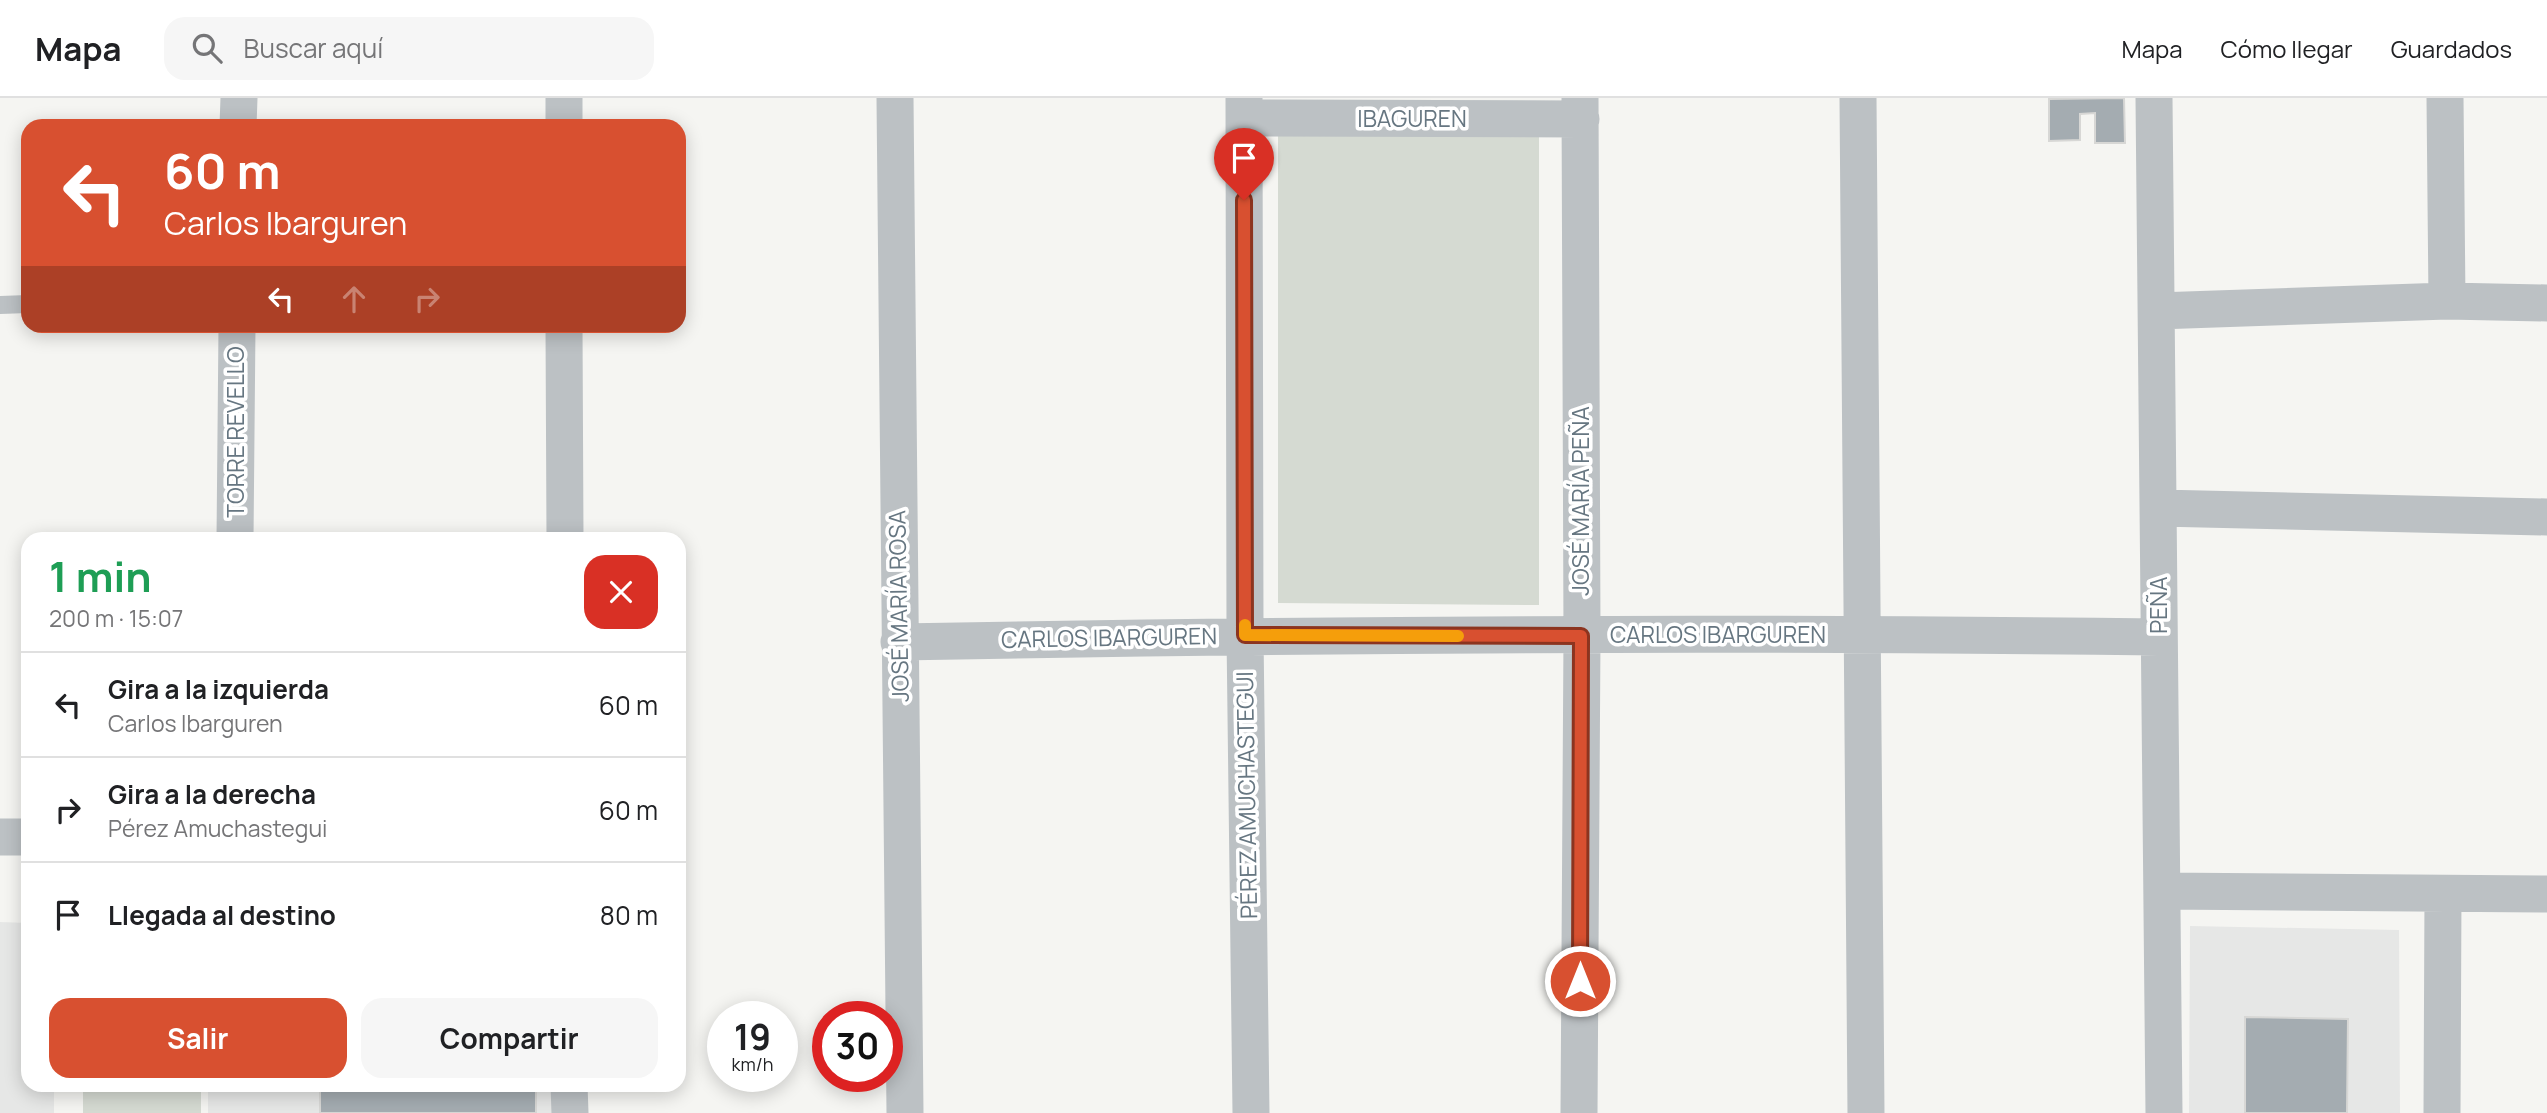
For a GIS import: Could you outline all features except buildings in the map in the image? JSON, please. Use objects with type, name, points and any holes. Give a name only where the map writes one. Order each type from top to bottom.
[{"type":"street","points":[[238,119],[239,98]]},
{"type":"street","points":[[564,98],[564,119]]},
{"type":"street","name":"JOSÉ MARÍA ROSA","points":[[895,98],[905,1113]]},
{"type":"street","points":[[1857,98],[1866,1113]]},
{"type":"street","name":"PEÑA","points":[[2154,98],[2165,1113]]},
{"type":"street","points":[[2445,98],[2447,301]]},
{"type":"street","name":"IBAGUREN","points":[[1244,108],[1581,109]]},
{"type":"street","name":"PÉREZ AMUCHASTEGUI","points":[[1244,108],[1245,635],[1251,1113]]},
{"type":"street","name":"JOSÉ MARÍA PEÑA","points":[[1579,1113],[1581,109]]},
{"type":"street","points":[[2157,311],[2447,301],[2547,303]]},
{"type":"street","name":"TORRE REVELLO","points":[[235,532],[237,333]]},
{"type":"street","points":[[564,333],[565,532]]},
{"type":"street","points":[[2159,508],[2547,517]]},
{"type":"street","name":"CARLOS IBARGUREN","points":[[899,642],[1245,635],[1860,634],[2159,637]]},
{"type":"street","points":[[0,837],[21,837]]},
{"type":"street","points":[[2162,891],[2547,894]]},
{"type":"street","points":[[2442,1113],[2443,894]]},
{"type":"street","points":[[569,1092],[570,1113]]},
{"type":"lane","points":[[0,305],[21,304]]},
{"type":"shaded area","points":[[1278,124],[1539,125],[1539,605],[1278,603]]},
{"type":"shaded area","points":[[0,922],[21,923],[21,1092],[54,1092],[54,1113],[0,1113]]},
{"type":"shaded area","points":[[2190,926],[2399,930],[2400,1113],[2189,1113]]},
{"type":"shaded area","points":[[83,1092],[201,1092],[201,1113],[83,1113]]},
{"type":"shaded area","points":[[208,1092],[554,1092],[554,1113],[208,1113]]},
{"type":"slow traffic","points":[[1245,625],[1245,635],[1458,636]]},
{"type":"route","points":[[1244,200],[1245,635],[1581,636],[1580,981]]}]
